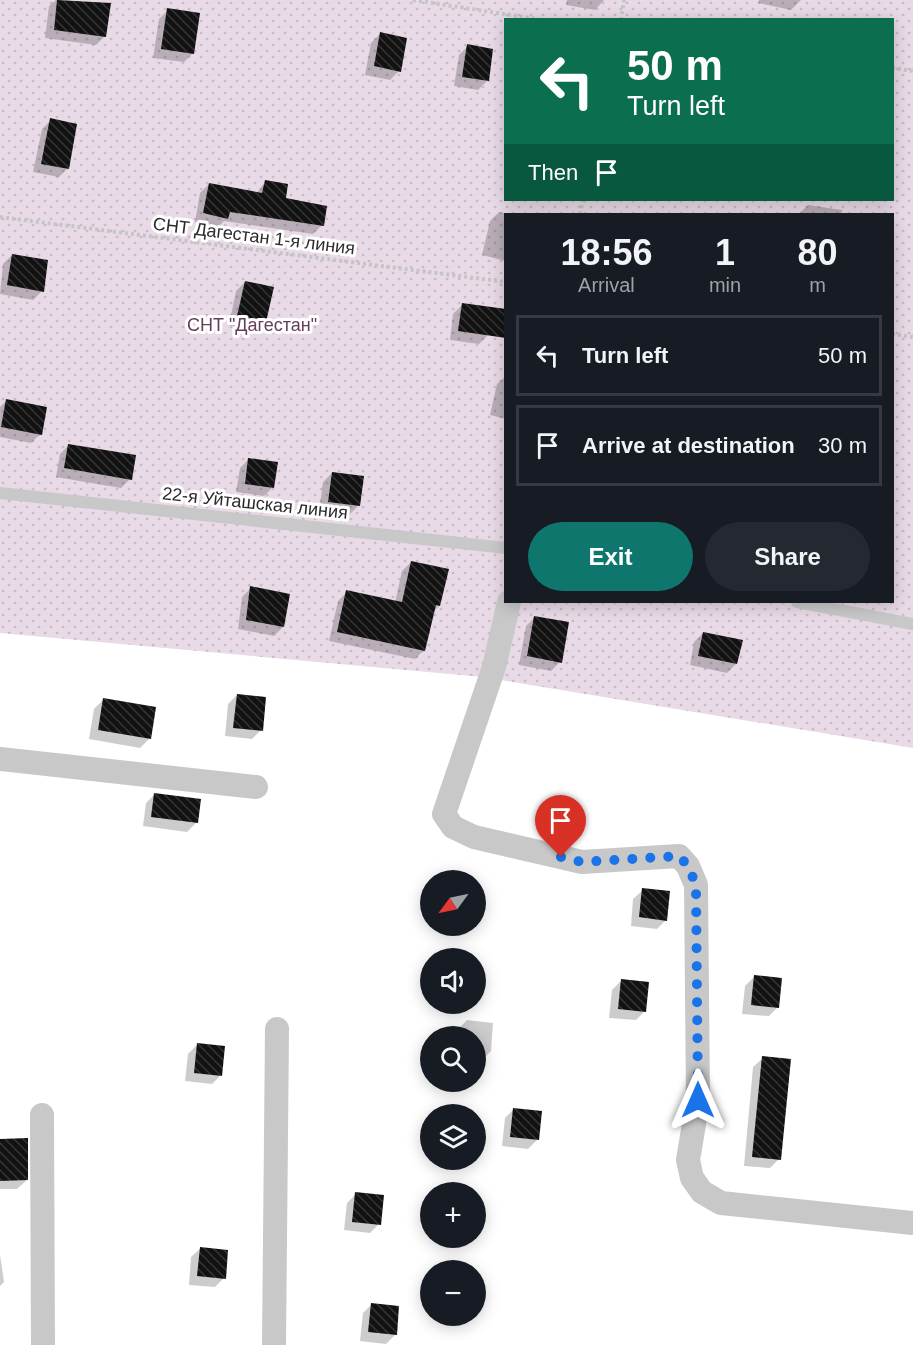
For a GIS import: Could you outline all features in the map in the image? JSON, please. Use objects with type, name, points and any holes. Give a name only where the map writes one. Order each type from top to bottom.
[{"type":"street","points":[[509,603],[494,667],[444,814],[453,827],[474,837],[582,862],[679,856],[688,866],[696,885],[698,1100],[687,1160],[692,1178],[702,1192],[721,1203],[913,1224]]},
{"type":"street","points":[[0,759],[256,787]]},
{"type":"street","points":[[274,1345],[277,1029]]},
{"type":"street","points":[[42,1114],[44,1345]]},
{"type":"lane","name":"22-я Уйташская линия","points":[[0,493],[504,548]]},
{"type":"lane","points":[[802,603],[913,624]]},
{"type":"path","points":[[413,0],[530,18]]},
{"type":"path","points":[[621,18],[624,0]]},
{"type":"path","points":[[894,68],[913,71]]},
{"type":"path","name":"СНТ Дагестан 1-я линия","points":[[0,217],[504,282]]},
{"type":"path","points":[[894,334],[913,337]]},
{"type":"green space","name":"СНТ \"Дагестан\"","points":[[0,0],[913,0],[913,748],[483,677],[0,633]]},
{"type":"building","points":[[57,0],[111,3],[106,37],[54,30]]},
{"type":"building","points":[[167,8],[200,13],[194,54],[161,49]]},
{"type":"building","points":[[380,32],[407,38],[401,72],[374,66]]},
{"type":"building","points":[[467,44],[493,49],[489,81],[462,77]]},
{"type":"building","points":[[50,118],[77,124],[69,169],[41,164]]},
{"type":"building","points":[[265,180],[288,184],[286,198],[327,206],[324,226],[230,212],[228,219],[203,213],[209,183],[262,193]]},
{"type":"building","points":[[12,254],[48,260],[44,292],[7,285]]},
{"type":"building","points":[[245,281],[274,287],[266,322],[237,316]]},
{"type":"building","points":[[462,303],[504,309],[504,338],[458,331]]},
{"type":"building","points":[[6,399],[47,407],[42,435],[1,427]]},
{"type":"building","points":[[68,444],[136,455],[132,480],[64,468]]},
{"type":"building","points":[[248,458],[278,462],[274,488],[245,484]]},
{"type":"building","points":[[332,472],[364,476],[360,506],[328,502]]},
{"type":"building","points":[[411,561],[449,569],[440,606],[436,605],[425,651],[337,632],[346,590],[402,602]]},
{"type":"building","points":[[250,586],[290,594],[284,627],[246,620]]},
{"type":"building","points":[[534,616],[569,622],[562,663],[527,656]]},
{"type":"building","points":[[703,632],[743,640],[737,664],[698,656]]},
{"type":"building","points":[[237,694],[266,697],[263,731],[233,728]]},
{"type":"building","points":[[103,698],[156,707],[151,739],[98,730]]},
{"type":"building","points":[[154,793],[201,799],[198,823],[151,817]]},
{"type":"building","points":[[642,888],[670,891],[667,921],[639,917]]},
{"type":"building","points":[[754,975],[782,978],[779,1008],[751,1005]]},
{"type":"building","points":[[621,979],[649,982],[646,1012],[618,1009]]},
{"type":"building","points":[[197,1043],[225,1046],[222,1076],[194,1073]]},
{"type":"building","points":[[762,1056],[791,1059],[781,1160],[752,1157]]},
{"type":"building","points":[[513,1108],[542,1111],[539,1140],[510,1137]]},
{"type":"building","points":[[28,1138],[28,1180],[0,1181],[0,1139]]},
{"type":"building","points":[[355,1192],[384,1195],[381,1225],[352,1222]]},
{"type":"building","points":[[200,1247],[228,1250],[226,1279],[197,1276]]},
{"type":"building","points":[[371,1303],[399,1306],[397,1335],[368,1332]]},
{"type":"route","points":[[561,857],[582,862],[664,855],[679,856],[688,866],[696,885],[698,1100]]}]
